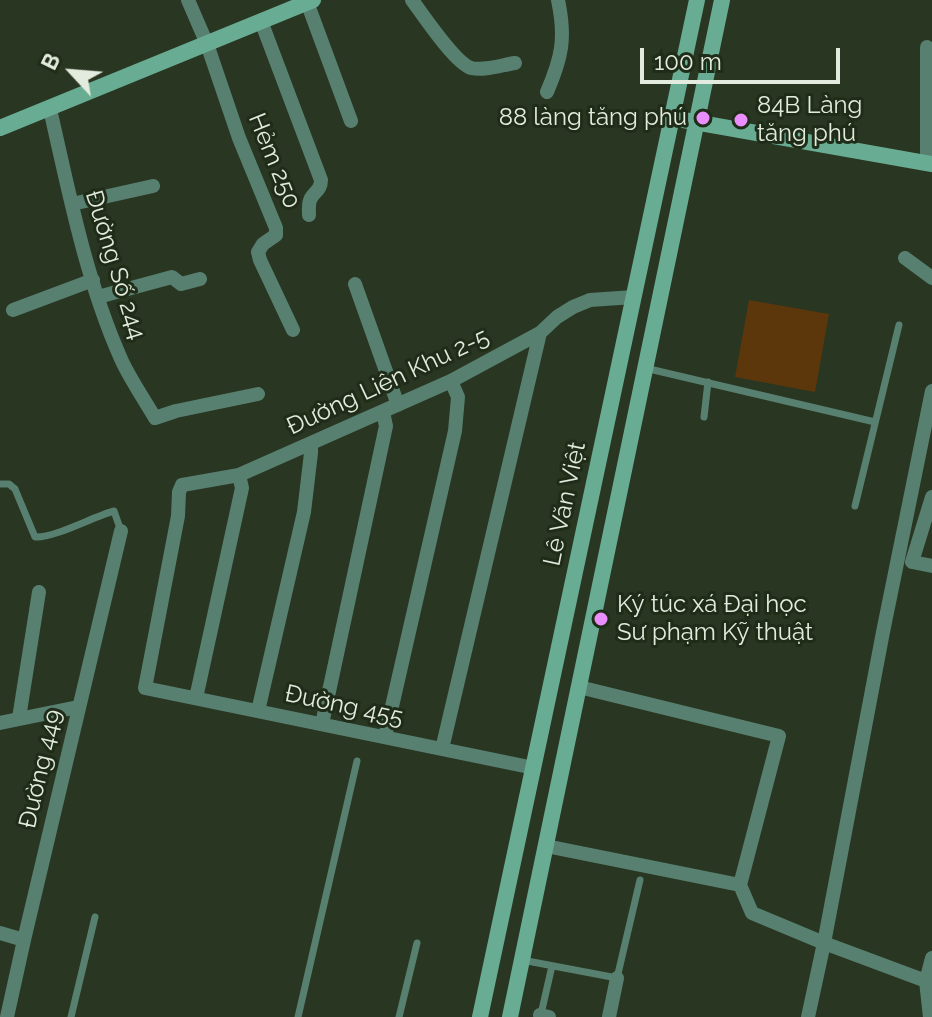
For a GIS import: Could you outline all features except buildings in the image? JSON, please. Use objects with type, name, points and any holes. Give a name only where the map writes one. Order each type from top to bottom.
[{"type":"main road","name":"Lê Văn Việt","points":[[480,1017],[697,0]]},
{"type":"main road","points":[[510,1017],[722,0]]},
{"type":"main road","points":[[0,128],[310,1]]},
{"type":"main road","points":[[672,118],[929,163]]},
{"type":"main road","points":[[534,768],[561,774]]},
{"type":"street","points":[[188,0],[207,44]]},
{"type":"street","points":[[412,0],[465,66],[474,69],[515,63]]},
{"type":"street","points":[[547,92],[560,59],[563,35],[558,0]]},
{"type":"street","points":[[310,1],[351,121]]},
{"type":"street","points":[[261,21],[321,180],[319,190],[309,203],[309,215]]},
{"type":"street","name":"Hẻm 250","points":[[207,44],[239,138],[276,228],[276,235],[258,252],[293,330]]},
{"type":"street","points":[[927,47],[929,163]]},
{"type":"street","name":"Đường Số 244","points":[[50,109],[98,297],[122,361],[155,418],[258,394]]},
{"type":"street","points":[[72,204],[153,186]]},
{"type":"street","points":[[905,258],[932,278]]},
{"type":"street","points":[[98,297],[172,277],[181,284],[200,279]]},
{"type":"street","points":[[13,310],[93,280]]},
{"type":"street","points":[[355,284],[398,405]]},
{"type":"street","name":"Đường Liên Khu 2-5","points":[[145,688],[182,485],[239,475],[383,412],[451,381],[540,333],[573,307],[590,300],[634,297]]},
{"type":"street","points":[[442,749],[540,333]]},
{"type":"street","points":[[385,737],[455,431],[458,397],[451,381]]},
{"type":"street","points":[[808,1017],[932,391]]},
{"type":"street","points":[[322,724],[386,426],[383,412]]},
{"type":"street","points":[[258,711],[304,512],[311,443]]},
{"type":"street","points":[[196,698],[242,488],[239,475]]},
{"type":"street","points":[[932,497],[912,562],[932,566]]},
{"type":"street","name":"Đường 449","points":[[6,1010],[121,531]]},
{"type":"street","points":[[19,718],[39,592]]},
{"type":"street","points":[[579,687],[779,736],[740,885],[752,913],[926,981]]},
{"type":"street","name":"Đường 455","points":[[145,688],[534,768]]},
{"type":"street","points":[[0,723],[78,707]]},
{"type":"street","points":[[546,846],[740,885]]},
{"type":"street","points":[[0,933],[24,940]]},
{"type":"street","points":[[930,1017],[926,981],[932,958]]},
{"type":"street","points":[[609,1017],[617,978]]},
{"type":"lane","points":[[855,506],[899,325]]},
{"type":"lane","points":[[645,368],[875,422]]},
{"type":"lane","points":[[704,417],[708,382]]},
{"type":"lane","points":[[0,484],[9,484],[15,489],[35,537],[46,536],[114,511],[121,531]]},
{"type":"lane","points":[[298,1017],[357,761]]},
{"type":"lane","points":[[522,960],[617,978],[640,880]]},
{"type":"lane","points":[[71,1017],[95,917]]},
{"type":"lane","points":[[399,1017],[417,943]]},
{"type":"lane","points":[[543,1016],[552,966]]},
{"type":"shaded area","points":[[749,300],[829,314],[815,392],[735,377]]},
{"type":"place","name":"88 làng tăng phú","points":[[703,118]]},
{"type":"place","name":"84B Làng tăng phú","points":[[741,120]]},
{"type":"place","name":"Ký túc xá Đại học Sư phạm Kỹ thuật","points":[[601,619]]}]
